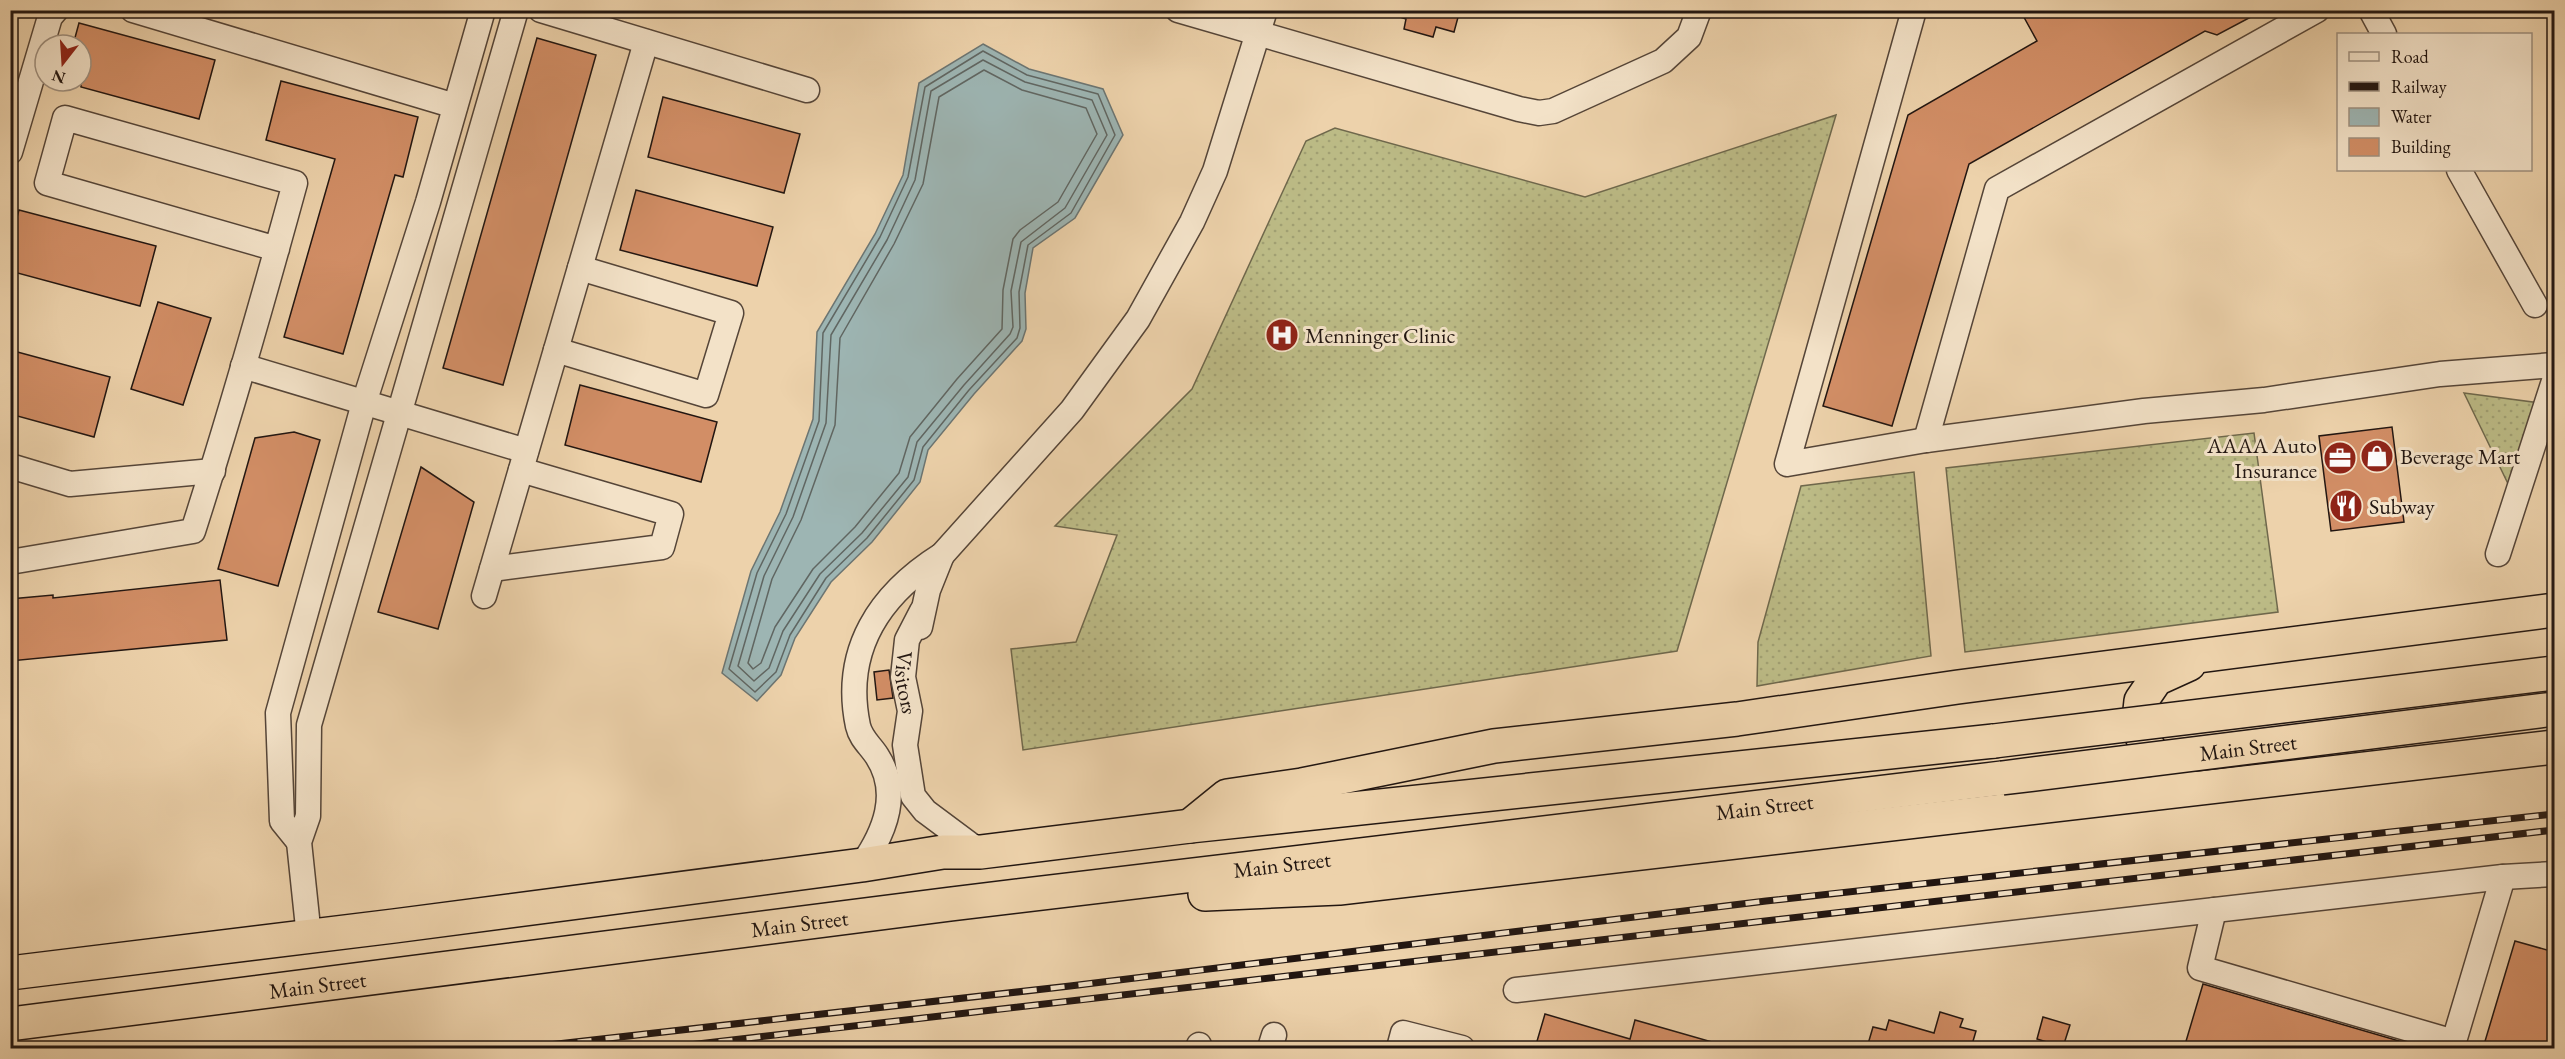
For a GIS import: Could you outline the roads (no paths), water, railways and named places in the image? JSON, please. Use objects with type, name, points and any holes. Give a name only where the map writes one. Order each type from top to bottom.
[{"type":"highway","points":[[1190,826],[1227,796],[1302,785],[1494,746],[1737,719],[1935,690],[2554,610]]},
{"type":"highway","points":[[2212,654],[2156,679],[2141,702],[2138,729],[2147,746],[2152,754],[2186,778],[2283,779]]},
{"type":"highway","name":"Main Street","points":[[10,973],[309,937],[862,865],[943,852],[980,852],[1190,826],[1994,741],[2554,673]]},
{"type":"highway","name":"Main Street","points":[[10,1024],[951,904],[2002,778],[2554,709]]},
{"type":"highway","points":[[951,904],[1339,888],[2554,747]]},
{"type":"lane","points":[[10,152],[50,17],[56,10]]},
{"type":"lane","points":[[133,10],[455,106]]},
{"type":"lane","points":[[299,842],[282,821],[278,712],[364,403],[428,202],[483,10]]},
{"type":"lane","points":[[309,937],[299,842],[308,816],[309,725],[516,10]]},
{"type":"lane","points":[[541,10],[807,90]]},
{"type":"lane","points":[[1178,10],[1519,109],[1539,112],[1553,111],[1663,61],[1689,37],[1699,10]]},
{"type":"lane","points":[[980,852],[919,805],[895,765],[867,746],[858,726],[854,678],[863,641],[877,616],[925,565],[942,555],[1072,410],[1138,319],[1192,222],[1215,171],[1265,10]]},
{"type":"lane","points":[[1914,10],[1787,464],[1926,440],[2144,411],[2264,400],[2440,374],[2554,365]]},
{"type":"lane","points":[[1926,440],[1997,189],[2317,10]]},
{"type":"lane","points":[[2371,10],[2383,33]]},
{"type":"lane","points":[[484,596],[646,42]]},
{"type":"lane","points":[[10,562],[194,531],[213,471],[277,249],[295,183],[65,118],[47,183],[277,249]]},
{"type":"lane","points":[[2460,171],[2535,305]]},
{"type":"lane","points":[[556,350],[706,395],[731,313],[580,268]]},
{"type":"lane","points":[[243,366],[398,412],[671,514],[662,547],[492,569]]},
{"type":"lane","points":[[2498,554],[2554,381]]},
{"type":"lane","points":[[10,466],[70,484],[213,471]]},
{"type":"lane","points":[[862,865],[878,839],[887,816],[895,765],[917,749],[922,716],[920,676],[922,611],[942,555]]},
{"type":"lane","points":[[1516,990],[2503,877],[2554,874]]},
{"type":"lane","points":[[2214,910],[2200,968],[2453,1046],[2503,877]]},
{"type":"lane","points":[[1399,1048],[1403,1034],[1462,1048]]},
{"type":"water","points":[[983,44],[1029,69],[1103,89],[1123,135],[1075,218],[1033,248],[1025,293],[1026,329],[1022,341],[928,450],[920,482],[872,542],[831,582],[795,638],[781,675],[757,701],[722,673],[751,571],[780,512],[813,419],[817,332],[875,234],[903,175],[919,83]]},
{"type":"railway","points":[[522,1048],[1070,986],[1766,901],[2554,814]]},
{"type":"railway","points":[[663,1048],[2554,830]]},
{"type":"place","name":"Menninger Clinic","points":[[1282,335]]},
{"type":"place","name":"Beverage Mart","points":[[2377,456]]},
{"type":"place","name":"AAAA Auto Insurance","points":[[2340,458]]},
{"type":"place","name":"Subway","points":[[2346,506]]}]
